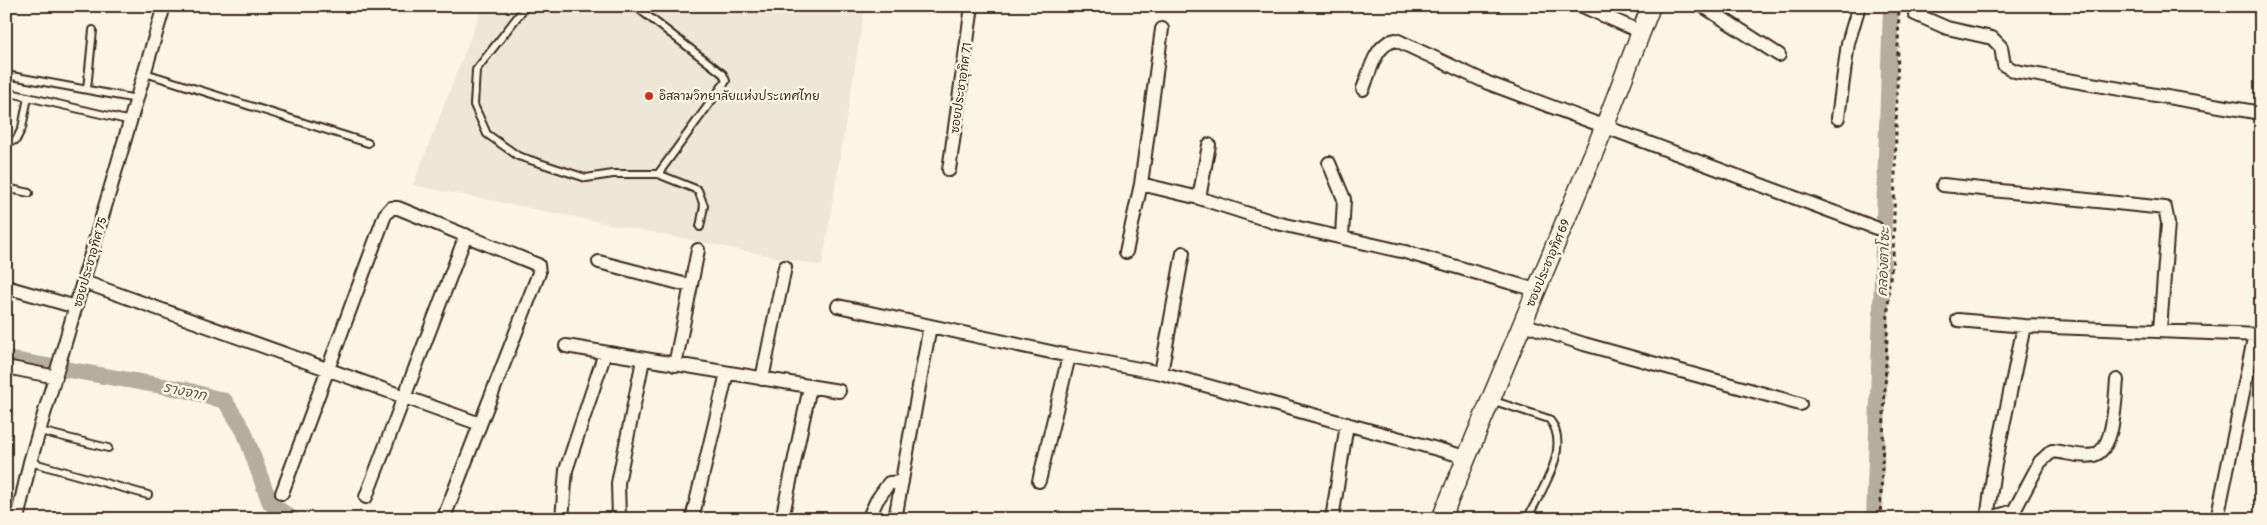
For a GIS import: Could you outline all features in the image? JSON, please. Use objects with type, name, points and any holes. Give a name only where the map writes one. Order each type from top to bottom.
[{"type":"street","name":"ซอยประชาอุทิศ 75","points":[[17,519],[30,462],[164,6]]},
{"type":"street","name":"ซอยประชาอุทิศ 71","points":[[949,170],[972,6]]},
{"type":"street","points":[[1582,6],[1641,32]]},
{"type":"street","name":"ซอยประชาอุทิศ 69","points":[[1440,519],[1604,128],[1650,6]]},
{"type":"street","points":[[1703,6],[1779,55]]},
{"type":"street","points":[[1838,118],[1848,43],[1859,6]]},
{"type":"street","points":[[1915,14],[1947,28],[1992,38],[2001,47],[2004,65],[2015,71],[2261,113]]},
{"type":"street","points":[[1126,252],[1141,184],[1162,29]]},
{"type":"street","points":[[1363,89],[1379,49],[1387,41],[1396,40],[1488,83],[1604,128],[1876,228]]},
{"type":"street","points":[[1199,198],[1209,145]]},
{"type":"street","points":[[1329,163],[1344,199],[1342,237]]},
{"type":"street","points":[[1141,184],[1199,198],[1277,222],[1405,252],[1536,290]]},
{"type":"street","points":[[1943,185],[2165,208],[2168,223],[2160,330]]},
{"type":"street","points":[[282,493],[385,215],[391,208],[398,208],[533,262],[538,266],[539,273],[446,512]]},
{"type":"street","points":[[366,497],[466,235]]},
{"type":"street","points":[[675,365],[698,250]]},
{"type":"street","points":[[1161,373],[1183,253]]},
{"type":"street","points":[[599,262],[691,286]]},
{"type":"street","points":[[762,379],[785,268]]},
{"type":"street","points":[[84,282],[480,424]]},
{"type":"street","points":[[6,286],[76,307]]},
{"type":"street","points":[[838,306],[1069,356],[1161,373],[1466,457]]},
{"type":"street","points":[[1958,320],[2024,326],[2258,334],[2217,519]]},
{"type":"street","points":[[1523,324],[1584,344],[1800,404]]},
{"type":"street","points":[[895,519],[930,326]]},
{"type":"street","points":[[2024,326],[1994,468],[1987,519],[2014,511],[2040,462],[2052,451],[2094,455],[2107,445],[2117,380]]},
{"type":"street","points":[[566,346],[839,391]]},
{"type":"street","points":[[562,519],[566,470],[604,353]]},
{"type":"street","points":[[1039,481],[1069,356]]},
{"type":"street","points":[[618,519],[618,483],[643,360]]},
{"type":"street","points":[[6,367],[56,375]]},
{"type":"street","points":[[692,519],[727,373]]},
{"type":"street","points":[[782,519],[810,386]]},
{"type":"street","points":[[1332,519],[1347,424]]},
{"type":"street","points":[[868,519],[877,500],[889,483],[902,482]]},
{"type":"lane","points":[[526,6],[476,70],[474,105],[487,134],[518,156],[586,178],[614,174],[658,174],[698,190],[704,206],[700,227]]},
{"type":"lane","points":[[635,6],[723,74],[726,81],[723,88],[658,174]]},
{"type":"lane","points":[[87,90],[93,30]]},
{"type":"lane","points":[[144,73],[368,143]]},
{"type":"lane","points":[[6,75],[137,99]]},
{"type":"lane","points":[[6,92],[131,121]]},
{"type":"lane","points":[[6,142],[16,140],[22,128],[28,97]]},
{"type":"lane","points":[[6,188],[29,192]]},
{"type":"lane","points":[[1490,400],[1549,419],[1556,427],[1558,439],[1555,461],[1527,519]]},
{"type":"lane","points":[[40,431],[108,448]]},
{"type":"lane","points":[[30,462],[148,495]]},
{"type":"path","points":[[1880,519],[1888,285],[1893,258],[1899,6]]},
{"type":"shaded area","name":"อิสลามวิทยาลัยแห่งประเทศไทย","points":[[483,6],[865,6],[822,266],[413,185]]},
{"type":"waterway","name":"คลองตาโซะ","points":[[1874,519],[1891,6]]},
{"type":"waterway","name":"รางจาก","points":[[6,359],[186,390],[225,401],[244,431],[270,503],[293,519]]},
{"type":"place","name":"อิสลามวิทยาลัยแห่งประเทศไทย","points":[[649,96]]}]
